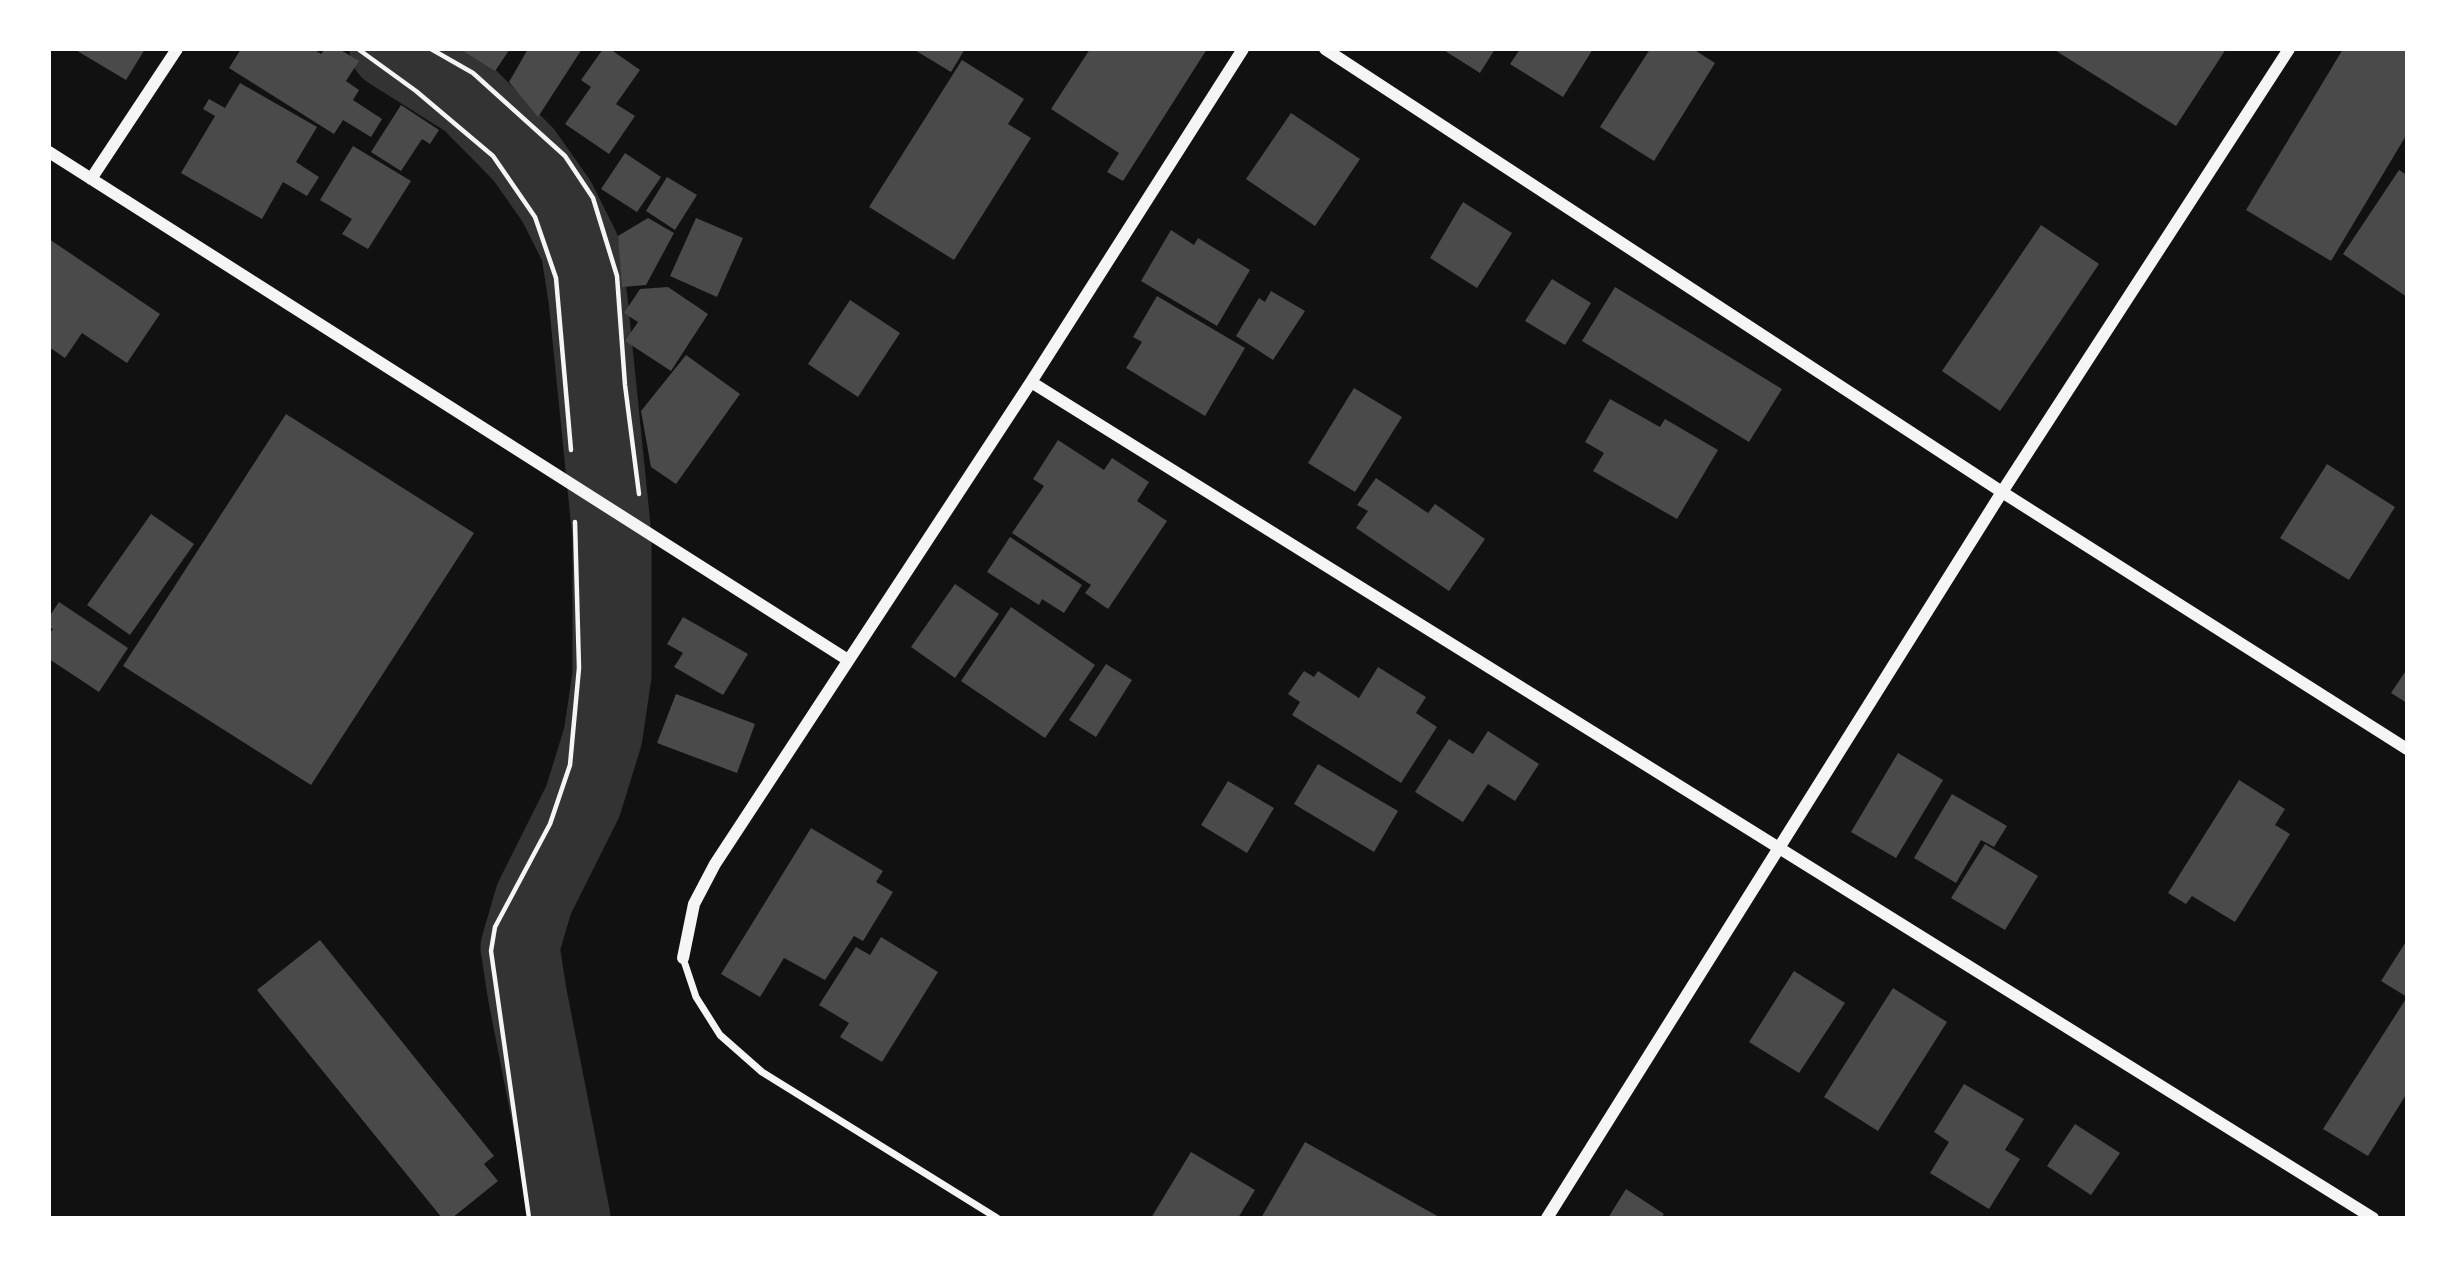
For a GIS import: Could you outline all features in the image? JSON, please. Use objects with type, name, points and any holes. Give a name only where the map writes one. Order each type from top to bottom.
[{"type":"street","points":[[91,179],[177,49]]},
{"type":"street","points":[[996,1218],[762,1072],[720,1035],[696,997],[683,958],[694,904],[715,864],[1031,382],[1242,49]]},
{"type":"street","points":[[1325,49],[2002,492],[2407,749]]},
{"type":"street","points":[[1548,1218],[2002,492],[2289,49]]},
{"type":"street","points":[[49,152],[848,660]]},
{"type":"street","points":[[1031,382],[2373,1218]]},
{"type":"path","points":[[358,49],[416,91],[493,156],[535,218],[556,278],[574,486],[579,668],[570,765],[550,824],[495,927],[491,951],[529,1218]]},
{"type":"path","points":[[431,49],[473,74],[565,156],[593,198],[617,276],[625,385],[642,529]]},
{"type":"building","points":[[74,49],[145,49],[126,80]]},
{"type":"building","points":[[241,49],[313,49],[321,54],[325,49],[339,49],[359,61],[346,81],[359,90],[353,100],[382,119],[371,137],[343,120],[334,134],[229,68]]},
{"type":"building","points":[[460,49],[510,49],[495,71]]},
{"type":"building","points":[[528,49],[582,49],[538,117],[509,82]]},
{"type":"building","points":[[603,49],[610,49],[640,70],[616,104],[635,116],[609,154],[565,124],[591,87],[581,80]]},
{"type":"building","points":[[913,49],[965,49],[951,72]]},
{"type":"building","points":[[1090,49],[1207,49],[1123,181],[1107,172],[1119,153],[1051,109]]},
{"type":"building","points":[[1442,49],[1495,49],[1480,73]]},
{"type":"building","points":[[1520,49],[1593,49],[1563,97],[1510,64]]},
{"type":"building","points":[[1650,49],[1693,49],[1715,63],[1654,161],[1600,127]]},
{"type":"building","points":[[2053,49],[2226,49],[2176,126]]},
{"type":"building","points":[[2343,49],[2407,49],[2407,134],[2331,261],[2246,210]]},
{"type":"building","points":[[962,60],[1024,99],[1008,124],[1031,138],[954,260],[869,207]]},
{"type":"building","points":[[240,83],[317,127],[296,162],[319,177],[307,196],[283,182],[262,219],[181,173],[215,116],[203,109],[209,99],[225,108]]},
{"type":"building","points":[[401,105],[439,130],[430,144],[422,139],[401,171],[371,152]]},
{"type":"building","points":[[1291,113],[1360,159],[1315,226],[1246,179]]},
{"type":"building","points":[[353,146],[411,181],[368,249],[342,234],[352,219],[320,200]]},
{"type":"building","points":[[625,153],[661,177],[637,212],[601,189]]},
{"type":"building","points":[[2399,170],[2407,175],[2407,297],[2343,254]]},
{"type":"building","points":[[667,177],[697,195],[675,230],[646,211]]},
{"type":"building","points":[[1463,202],[1512,233],[1477,288],[1430,258]]},
{"type":"building","points":[[648,218],[674,233],[646,285],[622,287],[618,236]]},
{"type":"building","points":[[696,218],[743,238],[717,297],[670,276]]},
{"type":"building","points":[[2041,225],[2099,264],[2000,411],[1942,371]]},
{"type":"building","points":[[1171,230],[1194,245],[1198,238],[1250,270],[1217,326],[1141,281]]},
{"type":"building","points":[[49,239],[160,314],[127,363],[82,333],[65,358],[49,347]]},
{"type":"building","points":[[1552,279],[1591,303],[1565,345],[1525,321]]},
{"type":"building","points":[[668,287],[708,314],[671,371],[625,341],[638,322],[624,313],[640,289]]},
{"type":"building","points":[[1615,287],[1782,389],[1749,442],[1582,341]]},
{"type":"building","points":[[1271,291],[1305,311],[1273,360],[1236,336],[1259,298],[1265,302]]},
{"type":"building","points":[[1157,296],[1245,348],[1205,416],[1126,368],[1142,342],[1133,337]]},
{"type":"building","points":[[850,300],[900,333],[858,397],[808,364]]},
{"type":"building","points":[[686,355],[740,394],[676,484],[651,467],[641,411]]},
{"type":"building","points":[[1354,388],[1402,417],[1355,492],[1308,463]]},
{"type":"building","points":[[1610,399],[1660,427],[1665,419],[1718,450],[1677,519],[1593,471],[1604,453],[1585,442]]},
{"type":"building","points":[[286,414],[474,533],[311,785],[123,666]]},
{"type":"building","points":[[1058,440],[1104,470],[1112,458],[1149,482],[1137,501],[1167,521],[1108,609],[1085,593],[1091,585],[1012,533],[1044,486],[1033,479]]},
{"type":"building","points":[[2327,464],[2395,507],[2349,580],[2280,538]]},
{"type":"building","points":[[1376,478],[1428,513],[1435,504],[1485,539],[1449,591],[1356,528],[1368,511],[1357,505]]},
{"type":"building","points":[[151,514],[194,544],[130,635],[87,605]]},
{"type":"building","points":[[1010,537],[1082,585],[1064,613],[1042,599],[1039,605],[987,572]]},
{"type":"building","points":[[955,584],[999,614],[955,678],[911,647]]},
{"type":"building","points":[[59,602],[128,648],[99,692],[49,659],[49,634],[53,629],[49,627],[49,617]]},
{"type":"building","points":[[1011,607],[1095,665],[1045,738],[961,681]]},
{"type":"building","points":[[683,617],[748,654],[723,695],[674,667],[683,653],[667,644]]},
{"type":"building","points":[[1106,664],[1132,680],[1096,737],[1069,720]]},
{"type":"building","points":[[1378,667],[1426,697],[1416,713],[1437,727],[1401,783],[1292,715],[1300,702],[1288,694],[1304,671],[1314,677],[1318,671],[1359,698]]},
{"type":"building","points":[[2407,669],[2407,703],[2391,693]]},
{"type":"building","points":[[676,694],[755,724],[737,773],[657,743]]},
{"type":"building","points":[[1488,731],[1539,764],[1515,801],[1488,784],[1463,822],[1415,792],[1449,739],[1473,754]]},
{"type":"building","points":[[1898,753],[1943,780],[1896,858],[1851,832]]},
{"type":"building","points":[[1318,764],[1398,811],[1374,852],[1294,804]]},
{"type":"building","points":[[2239,780],[2285,809],[2275,825],[2290,834],[2235,922],[2192,896],[2186,904],[2168,893]]},
{"type":"building","points":[[1228,781],[1274,808],[1247,853],[1201,825]]},
{"type":"building","points":[[1952,794],[2007,826],[1994,847],[1981,840],[1956,883],[1914,858]]},
{"type":"building","points":[[811,828],[883,871],[876,882],[893,892],[863,941],[854,936],[825,980],[784,958],[760,997],[721,974]]},
{"type":"building","points":[[1985,844],[2038,876],[2005,930],[1951,898]]},
{"type":"building","points":[[881,937],[938,972],[882,1062],[840,1037],[849,1023],[819,1005],[856,947],[870,955]]},
{"type":"building","points":[[320,940],[494,1156],[484,1164],[498,1181],[452,1218],[442,1218],[257,990]]},
{"type":"building","points":[[2407,940],[2407,997],[2381,981]]},
{"type":"building","points":[[1794,971],[1845,1003],[1799,1073],[1749,1042]]},
{"type":"building","points":[[1893,988],[1947,1022],[1878,1131],[1824,1097]]},
{"type":"building","points":[[2407,997],[2407,1093],[2368,1156],[2323,1129]]},
{"type":"building","points":[[1964,1084],[2024,1119],[2005,1150],[2020,1159],[1989,1209],[1930,1173],[1949,1142],[1934,1132]]},
{"type":"building","points":[[2075,1124],[2120,1153],[2091,1195],[2047,1166]]},
{"type":"building","points":[[1305,1142],[1441,1218],[1261,1218]]},
{"type":"building","points":[[1191,1152],[1255,1190],[1238,1218],[1151,1218]]},
{"type":"building","points":[[1626,1189],[1664,1214],[1661,1218],[1608,1218]]},
{"type":"waterway","points":[[389,49],[470,100],[524,155],[557,202],[580,248],[588,299],[612,537],[612,675],[603,736],[583,801],[534,899],[520,947],[571,1218]]}]
